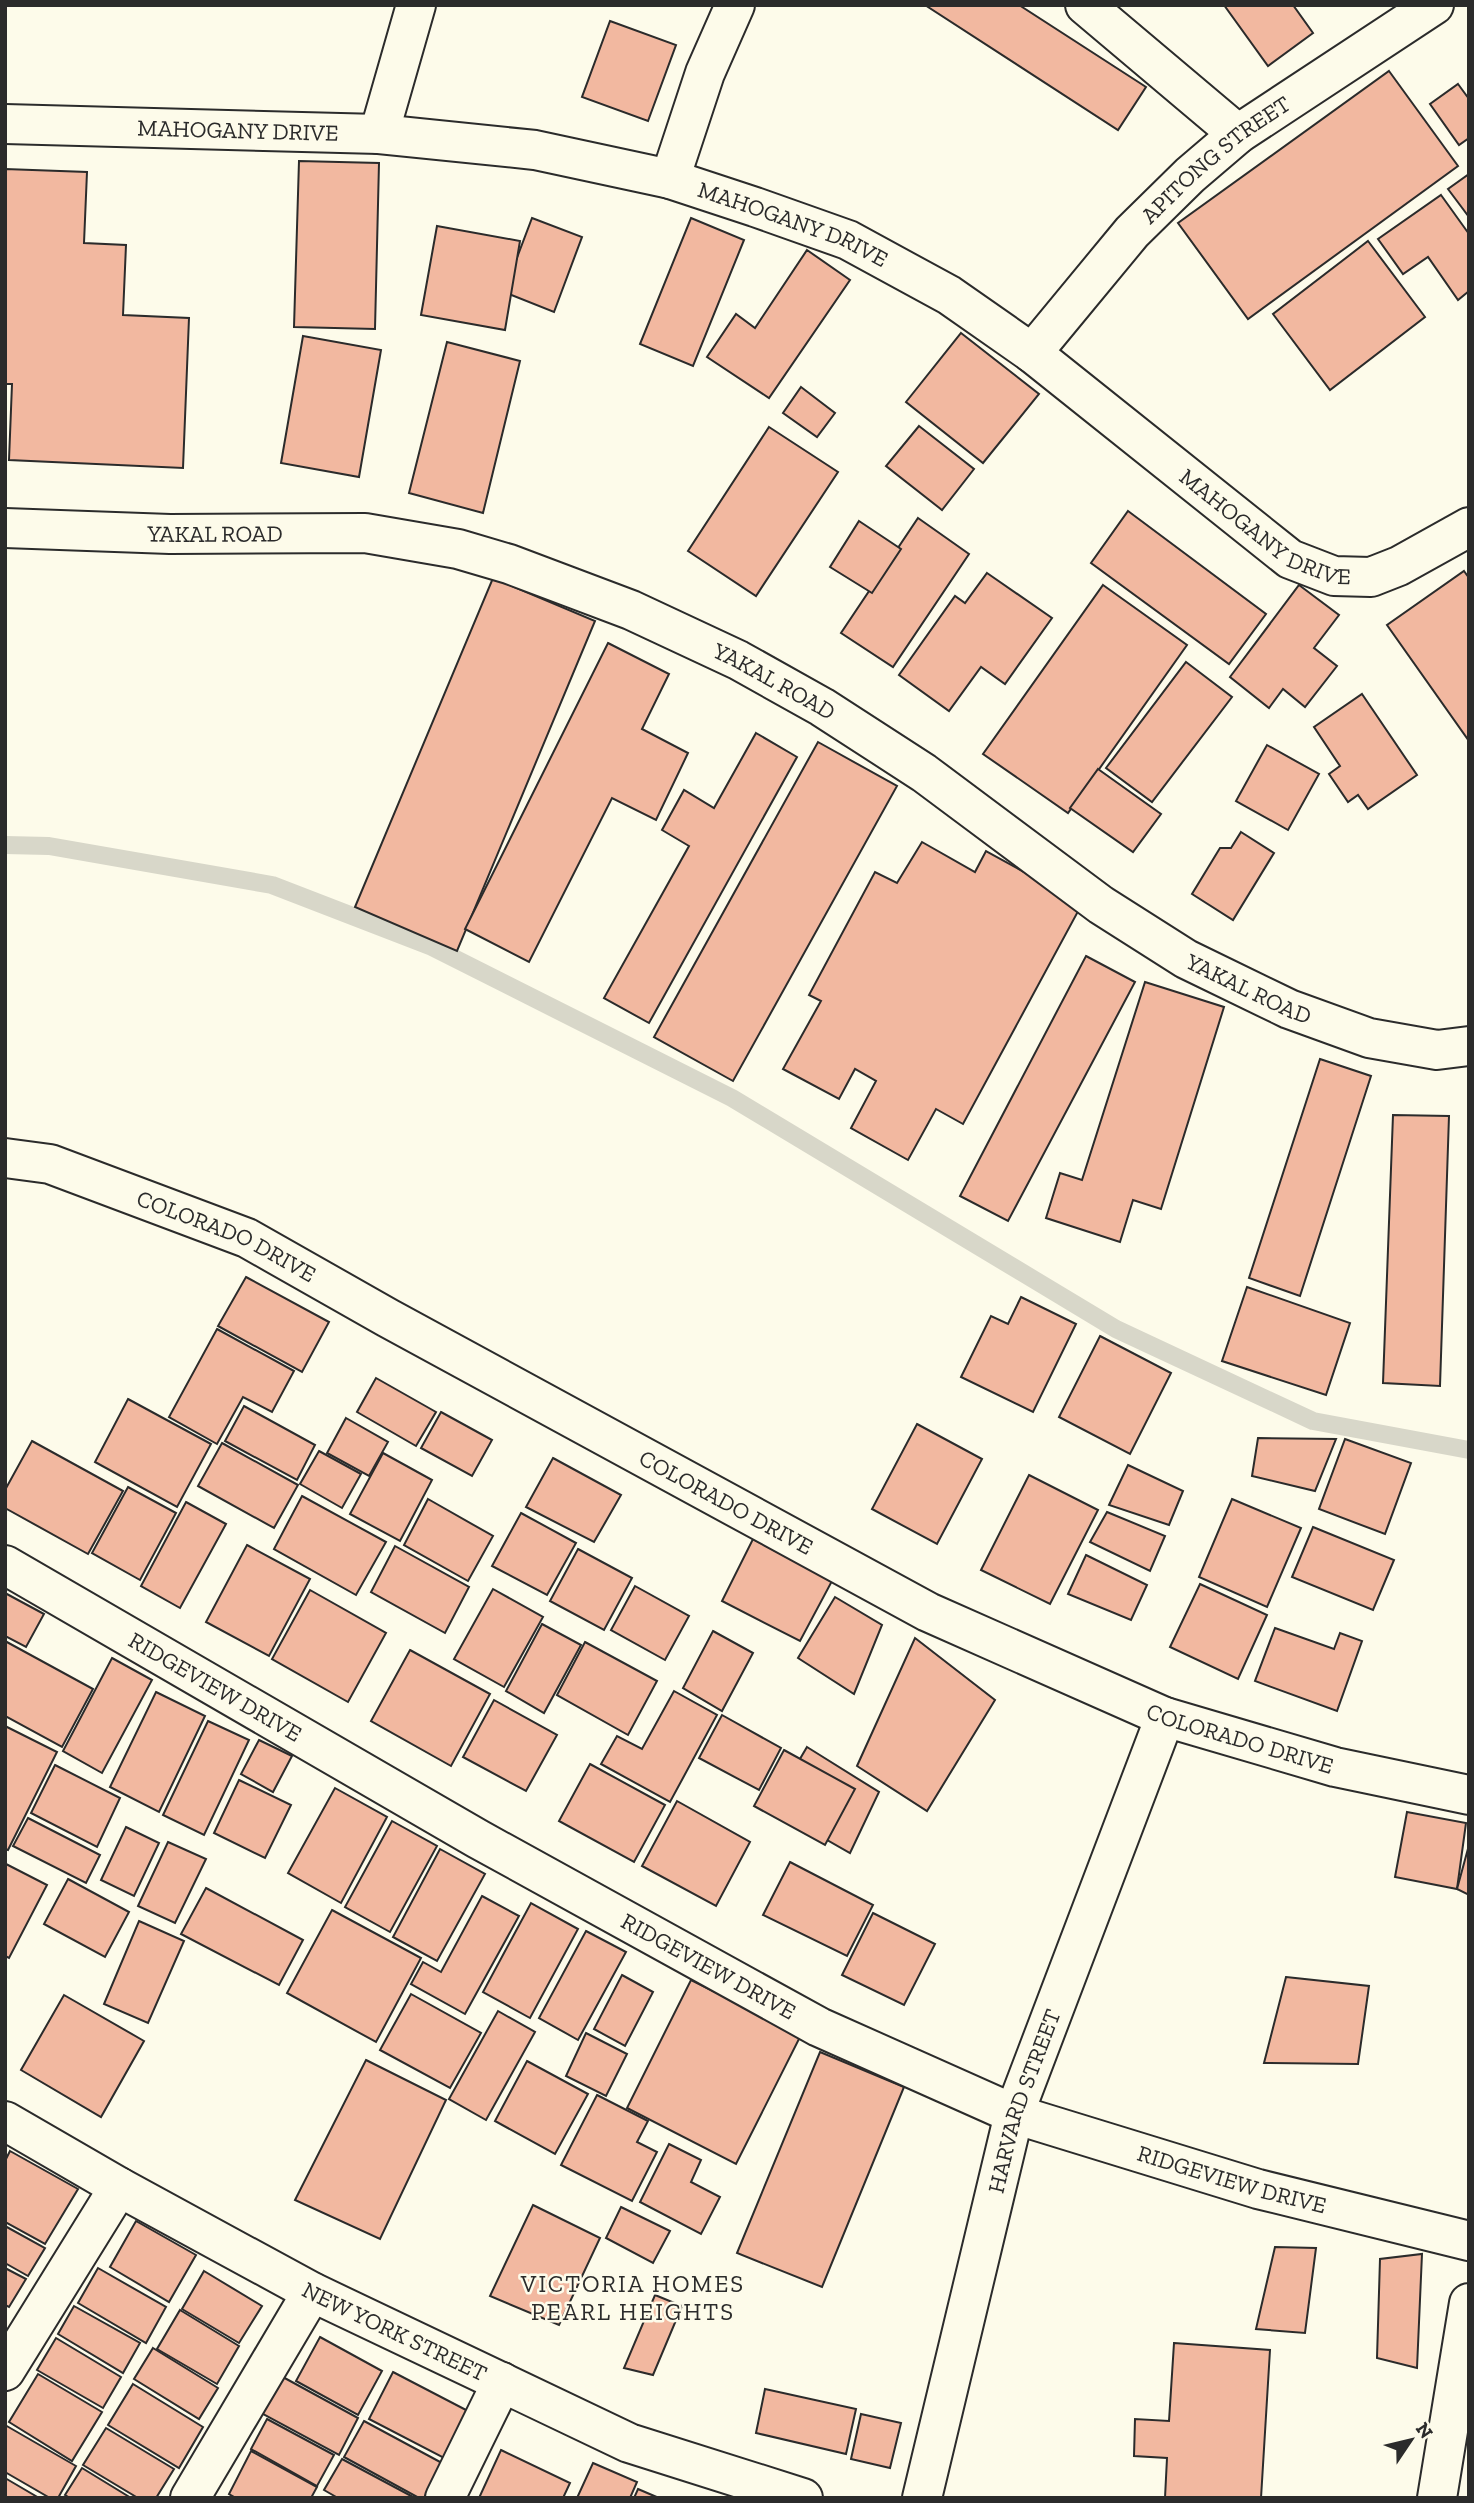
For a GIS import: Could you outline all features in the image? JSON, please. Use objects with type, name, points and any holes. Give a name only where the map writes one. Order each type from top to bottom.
[{"type":"street","points":[[379,134],[416,5]]},
{"type":"street","points":[[670,179],[705,73],[735,5]]},
{"type":"street","points":[[1085,5],[1238,134]]},
{"type":"street","name":"APITONG STREET","points":[[1032,353],[1132,232],[1190,175],[1238,134],[1434,5]]},
{"type":"street","name":"MAHOGANY DRIVE","points":[[5,124],[379,134],[535,150],[670,179],[848,240],[949,295],[1032,353],[1290,559],[1334,576],[1371,577],[1399,566],[1469,527]]},
{"type":"street","name":"YAKAL ROAD","points":[[5,528],[170,534],[365,533],[458,549],[509,564],[631,610],[738,660],[821,707],[924,773],[1101,905],[1186,959],[1289,1009],[1369,1038],[1437,1050],[1469,1046]]},
{"type":"street","name":"COLORADO DRIVE","points":[[5,1158],[50,1164],[247,1238],[388,1318],[928,1612],[1165,1717],[1335,1767],[1469,1795]]},
{"type":"street","name":"RIDGEVIEW DRIVE","points":[[5,1565],[478,1839],[795,2015],[1014,2115],[1258,2189],[1469,2241]]},
{"type":"street","name":"HARVARD STREET","points":[[922,2498],[1014,2115],[1165,1717]]},
{"type":"street","name":"NEW YORK STREET","points":[[5,2121],[119,2187],[312,2292],[629,2443],[803,2498]]},
{"type":"street","points":[[5,2371],[119,2187]]},
{"type":"street","points":[[191,2498],[312,2292]]},
{"type":"street","points":[[1437,2498],[1469,2303]]},
{"type":"street","points":[[444,2498],[502,2382]]},
{"type":"building","points":[[925,5],[1019,5],[1146,87],[1118,130]]},
{"type":"building","points":[[1224,5],[1293,5],[1313,33],[1268,66]]},
{"type":"building","points":[[610,21],[676,45],[648,121],[582,97]]},
{"type":"building","points":[[1389,71],[1458,166],[1248,319],[1178,223]]},
{"type":"building","points":[[1458,84],[1469,99],[1469,138],[1459,145],[1430,104]]},
{"type":"building","points":[[299,161],[379,163],[375,329],[294,327]]},
{"type":"building","points":[[5,169],[87,172],[84,243],[126,245],[123,315],[189,318],[183,468],[9,460],[12,384],[5,384]]},
{"type":"building","points":[[1469,174],[1469,217],[1448,189]]},
{"type":"building","points":[[1441,195],[1469,234],[1469,291],[1458,300],[1428,257],[1403,274],[1378,239]]},
{"type":"building","points":[[532,218],[582,237],[554,312],[504,292]]},
{"type":"building","points":[[691,218],[744,240],[693,366],[640,344]]},
{"type":"building","points":[[437,226],[520,241],[505,330],[421,315]]},
{"type":"building","points":[[1368,241],[1425,317],[1330,390],[1273,314]]},
{"type":"building","points":[[807,250],[850,280],[769,398],[707,357],[736,314],[755,328]]},
{"type":"building","points":[[961,333],[1039,394],[983,463],[906,402]]},
{"type":"building","points":[[303,336],[381,350],[359,477],[281,463]]},
{"type":"building","points":[[447,342],[520,361],[483,513],[409,493]]},
{"type":"building","points":[[801,387],[835,413],[817,437],[783,413]]},
{"type":"building","points":[[919,426],[974,469],[942,510],[886,466]]},
{"type":"building","points":[[769,427],[838,472],[756,596],[688,551]]},
{"type":"building","points":[[1128,511],[1266,614],[1229,664],[1091,563]]},
{"type":"building","points":[[918,518],[969,554],[893,667],[841,633]]},
{"type":"building","points":[[859,521],[901,549],[872,593],[830,567]]},
{"type":"building","points":[[1464,571],[1469,578],[1469,741],[1387,625]]},
{"type":"building","points":[[987,573],[1052,618],[1005,684],[981,667],[949,711],[899,675],[955,596],[965,603]]},
{"type":"building","points":[[493,578],[595,621],[457,951],[355,907]]},
{"type":"building","points":[[1103,585],[1187,645],[1068,813],[983,754]]},
{"type":"building","points":[[1299,585],[1339,615],[1314,648],[1337,666],[1305,707],[1283,689],[1269,708],[1230,677]]},
{"type":"building","points":[[608,643],[669,674],[642,729],[688,753],[656,820],[612,798],[529,962],[465,929]]},
{"type":"building","points":[[1186,662],[1232,697],[1152,802],[1106,768]]},
{"type":"building","points":[[1362,694],[1417,775],[1368,809],[1358,795],[1348,802],[1329,774],[1340,766],[1314,727]]},
{"type":"building","points":[[756,733],[797,757],[649,1023],[604,998],[689,846],[662,830],[684,790],[714,808]]},
{"type":"building","points":[[818,742],[897,786],[733,1081],[654,1037]]},
{"type":"building","points":[[1267,745],[1319,774],[1288,830],[1236,801]]},
{"type":"building","points":[[1098,769],[1161,814],[1133,852],[1070,808]]},
{"type":"building","points":[[1241,832],[1274,853],[1233,920],[1192,894],[1220,848],[1231,848]]},
{"type":"building","points":[[922,842],[975,872],[986,851],[1082,904],[963,1124],[936,1109],[908,1160],[851,1128],[876,1081],[855,1069],[839,1099],[783,1069],[821,1001],[809,995],[875,872],[897,883]]},
{"type":"building","points":[[1086,956],[1135,982],[1008,1221],[960,1196]]},
{"type":"building","points":[[1145,982],[1224,1007],[1161,1209],[1133,1200],[1120,1242],[1046,1218],[1060,1173],[1082,1180]]},
{"type":"building","points":[[1320,1059],[1371,1076],[1300,1296],[1249,1278]]},
{"type":"building","points":[[1393,1115],[1449,1116],[1440,1386],[1383,1383]]},
{"type":"building","points":[[246,1277],[329,1322],[302,1372],[218,1326]]},
{"type":"building","points":[[1247,1287],[1350,1323],[1326,1395],[1222,1361]]},
{"type":"building","points":[[1021,1297],[1076,1324],[1033,1412],[961,1377],[991,1316],[1008,1324]]},
{"type":"building","points":[[217,1329],[294,1371],[272,1412],[243,1397],[217,1444],[169,1417]]},
{"type":"building","points":[[1100,1336],[1171,1373],[1130,1454],[1059,1417]]},
{"type":"building","points":[[376,1378],[436,1412],[416,1446],[357,1412]]},
{"type":"building","points":[[128,1399],[211,1444],[177,1507],[95,1462]]},
{"type":"building","points":[[244,1406],[315,1445],[297,1480],[225,1441]]},
{"type":"building","points":[[441,1412],[492,1440],[472,1476],[421,1448]]},
{"type":"building","points":[[346,1418],[388,1442],[369,1476],[327,1453]]},
{"type":"building","points":[[917,1424],[982,1459],[937,1544],[872,1509]]},
{"type":"building","points":[[1258,1438],[1336,1439],[1315,1491],[1252,1476]]},
{"type":"building","points":[[1345,1439],[1411,1463],[1385,1534],[1319,1509]]},
{"type":"building","points":[[32,1441],[123,1491],[88,1554],[5,1508],[5,1490]]},
{"type":"building","points":[[222,1443],[298,1485],[274,1528],[198,1486]]},
{"type":"building","points":[[319,1451],[361,1474],[342,1508],[300,1484]]},
{"type":"building","points":[[383,1453],[432,1480],[400,1541],[350,1514]]},
{"type":"building","points":[[553,1458],[621,1495],[594,1542],[526,1507]]},
{"type":"building","points":[[1128,1465],[1183,1491],[1169,1525],[1109,1505]]},
{"type":"building","points":[[1029,1475],[1098,1510],[1050,1604],[981,1570]]},
{"type":"building","points":[[128,1487],[176,1513],[140,1580],[92,1553]]},
{"type":"building","points":[[302,1496],[386,1542],[356,1595],[274,1549]]},
{"type":"building","points":[[428,1499],[493,1536],[468,1581],[404,1545]]},
{"type":"building","points":[[1232,1499],[1301,1528],[1267,1607],[1199,1577]]},
{"type":"building","points":[[186,1502],[226,1524],[180,1608],[141,1586]]},
{"type":"building","points":[[1107,1512],[1165,1536],[1150,1571],[1090,1542]]},
{"type":"building","points":[[521,1513],[576,1543],[547,1595],[492,1566]]},
{"type":"building","points":[[1313,1527],[1394,1560],[1373,1610],[1292,1577]]},
{"type":"building","points":[[753,1539],[832,1581],[800,1641],[722,1601]]},
{"type":"building","points":[[247,1545],[310,1579],[269,1656],[206,1622]]},
{"type":"building","points":[[395,1546],[469,1587],[445,1633],[371,1592]]},
{"type":"building","points":[[578,1549],[632,1578],[604,1630],[550,1601]]},
{"type":"building","points":[[1086,1555],[1147,1585],[1131,1620],[1068,1594]]},
{"type":"building","points":[[1200,1584],[1267,1615],[1238,1679],[1170,1647]]},
{"type":"building","points":[[635,1586],[689,1616],[665,1660],[611,1630]]},
{"type":"building","points":[[493,1589],[543,1617],[504,1687],[454,1659]]},
{"type":"building","points":[[310,1590],[386,1633],[348,1702],[272,1659]]},
{"type":"building","points":[[5,1593],[44,1614],[26,1647],[5,1636]]},
{"type":"building","points":[[835,1597],[882,1625],[854,1694],[798,1658]]},
{"type":"building","points":[[542,1624],[581,1645],[544,1713],[506,1691]]},
{"type":"building","points":[[1275,1628],[1334,1649],[1340,1633],[1362,1641],[1337,1711],[1255,1681]]},
{"type":"building","points":[[713,1631],[753,1653],[722,1711],[683,1688]]},
{"type":"building","points":[[915,1638],[995,1700],[927,1811],[857,1766]]},
{"type":"building","points":[[5,1641],[93,1689],[62,1747],[5,1716]]},
{"type":"building","points":[[585,1642],[657,1681],[628,1735],[557,1695]]},
{"type":"building","points":[[410,1650],[490,1694],[451,1766],[371,1721]]},
{"type":"building","points":[[112,1658],[152,1680],[102,1773],[63,1751]]},
{"type":"building","points":[[674,1691],[717,1715],[670,1802],[601,1764],[617,1736],[642,1749]]},
{"type":"building","points":[[156,1692],[205,1716],[159,1812],[110,1787]]},
{"type":"building","points":[[494,1700],[557,1735],[526,1791],[463,1757]]},
{"type":"building","points":[[722,1715],[781,1748],[759,1790],[699,1758]]},
{"type":"building","points":[[208,1721],[249,1740],[204,1835],[163,1815]]},
{"type":"building","points":[[5,1726],[57,1752],[8,1850],[5,1849]]},
{"type":"building","points":[[259,1740],[292,1756],[273,1792],[241,1774]]},
{"type":"building","points":[[807,1747],[879,1792],[850,1853],[771,1808]]},
{"type":"building","points":[[784,1750],[855,1789],[825,1845],[754,1806]]},
{"type":"building","points":[[590,1764],[665,1805],[634,1862],[559,1821]]},
{"type":"building","points":[[55,1765],[120,1798],[97,1847],[31,1813]]},
{"type":"building","points":[[239,1780],[291,1805],[265,1858],[214,1833]]},
{"type":"building","points":[[335,1788],[387,1817],[341,1903],[288,1873]]},
{"type":"building","points":[[677,1801],[750,1842],[716,1906],[642,1866]]},
{"type":"building","points":[[1407,1812],[1466,1823],[1457,1889],[1395,1877]]},
{"type":"building","points":[[28,1818],[100,1855],[86,1883],[13,1846]]},
{"type":"building","points":[[392,1821],[437,1846],[390,1932],[345,1907]]},
{"type":"building","points":[[126,1827],[159,1843],[134,1896],[101,1880]]},
{"type":"building","points":[[168,1842],[206,1859],[175,1923],[138,1906]]},
{"type":"building","points":[[1469,1845],[1469,1895],[1457,1889]]},
{"type":"building","points":[[440,1849],[485,1874],[437,1961],[393,1937]]},
{"type":"building","points":[[790,1862],[873,1905],[847,1956],[763,1915]]},
{"type":"building","points":[[6,1864],[47,1885],[9,1958],[5,1956]]},
{"type":"building","points":[[68,1879],[129,1912],[105,1957],[44,1924]]},
{"type":"building","points":[[206,1888],[303,1940],[279,1985],[181,1934]]},
{"type":"building","points":[[482,1896],[519,1916],[465,2014],[411,1984],[423,1962],[441,1972]]},
{"type":"building","points":[[531,1903],[578,1929],[530,2018],[483,1992]]},
{"type":"building","points":[[332,1910],[421,1958],[376,2042],[287,1993]]},
{"type":"building","points":[[873,1913],[935,1944],[904,2005],[842,1975]]},
{"type":"building","points":[[139,1921],[184,1941],[148,2023],[104,2004]]},
{"type":"building","points":[[586,1931],[626,1952],[578,2040],[539,2018]]},
{"type":"building","points":[[622,1975],[653,1992],[625,2046],[594,2029]]},
{"type":"building","points":[[1286,1977],[1369,1986],[1358,2064],[1264,2063]]},
{"type":"building","points":[[691,1980],[801,2035],[736,2164],[627,2108]]},
{"type":"building","points":[[411,1994],[481,2033],[450,2088],[380,2050]]},
{"type":"building","points":[[64,1995],[144,2041],[101,2117],[21,2070]]},
{"type":"building","points":[[498,2011],[535,2032],[486,2120],[449,2099]]},
{"type":"building","points":[[586,2033],[627,2054],[606,2096],[566,2076]]},
{"type":"building","points":[[820,2052],[904,2087],[822,2287],[737,2253]]},
{"type":"building","points":[[366,2060],[446,2100],[380,2239],[295,2200]]},
{"type":"building","points":[[527,2061],[588,2094],[555,2154],[495,2121]]},
{"type":"building","points":[[597,2095],[648,2121],[637,2142],[657,2152],[632,2201],[561,2165]]},
{"type":"building","points":[[669,2144],[701,2160],[691,2182],[720,2197],[701,2234],[640,2202]]},
{"type":"building","points":[[10,2151],[78,2189],[45,2244],[5,2222],[5,2161]]},
{"type":"building","points":[[533,2205],[600,2238],[559,2325],[490,2296]]},
{"type":"building","points":[[621,2207],[670,2231],[653,2263],[606,2238]]},
{"type":"building","points":[[136,2221],[196,2255],[169,2302],[110,2267]]},
{"type":"building","points":[[5,2226],[45,2248],[28,2276],[5,2263]]},
{"type":"building","points":[[1275,2247],[1316,2248],[1305,2333],[1256,2329]]},
{"type":"building","points":[[1422,2254],[1417,2368],[1377,2358],[1380,2259]]},
{"type":"building","points":[[5,2268],[26,2279],[9,2307],[5,2305]]},
{"type":"building","points":[[98,2268],[166,2307],[146,2343],[78,2303]]},
{"type":"building","points":[[204,2271],[262,2306],[239,2343],[182,2309]]},
{"type":"building","points":[[655,2295],[682,2306],[653,2375],[624,2368]]},
{"type":"building","points":[[74,2306],[140,2343],[123,2373],[58,2334]]},
{"type":"building","points":[[180,2310],[239,2346],[217,2384],[157,2349]]},
{"type":"building","points":[[320,2337],[382,2371],[358,2415],[296,2381]]},
{"type":"building","points":[[56,2338],[121,2377],[103,2408],[37,2370]]},
{"type":"building","points":[[1174,2343],[1270,2350],[1261,2498],[1165,2498],[1167,2458],[1134,2456],[1135,2419],[1169,2421]]},
{"type":"building","points":[[153,2348],[218,2388],[199,2419],[134,2379]]},
{"type":"building","points":[[270,2370],[358,2418],[339,2455],[250,2407]]},
{"type":"building","points":[[393,2372],[468,2411],[444,2458],[369,2419]]},
{"type":"building","points":[[38,2374],[102,2412],[72,2461],[9,2422]]},
{"type":"building","points":[[133,2384],[203,2427],[179,2468],[108,2425]]},
{"type":"building","points":[[765,2389],[856,2409],[846,2454],[756,2433]]},
{"type":"building","points":[[861,2414],[901,2423],[890,2468],[851,2459]]},
{"type":"building","points":[[267,2419],[334,2455],[317,2486],[251,2449]]},
{"type":"building","points":[[364,2421],[442,2463],[424,2498],[419,2498],[344,2457]]},
{"type":"building","points":[[5,2425],[76,2466],[58,2498],[50,2498],[5,2472]]},
{"type":"building","points":[[106,2428],[174,2469],[156,2498],[138,2498],[83,2465]]},
{"type":"building","points":[[501,2450],[570,2483],[563,2498],[479,2498]]},
{"type":"building","points":[[251,2451],[317,2487],[311,2498],[236,2498],[229,2494]]},
{"type":"building","points":[[342,2459],[415,2498],[338,2498],[324,2490]]},
{"type":"building","points":[[593,2463],[637,2482],[630,2498],[577,2498]]},
{"type":"building","points":[[82,2468],[131,2498],[70,2498],[65,2495]]},
{"type":"building","points":[[5,2478],[39,2498],[5,2498]]},
{"type":"building","points":[[638,2489],[659,2498],[634,2498]]},
{"type":"waterway","points":[[5,845],[49,846],[272,885],[430,946],[732,1098],[1116,1329],[1313,1421],[1469,1450]]},
{"type":"district","name":"VICTORIA HOMES PEARL HEIGHTS","points":[[633,2298]]}]
